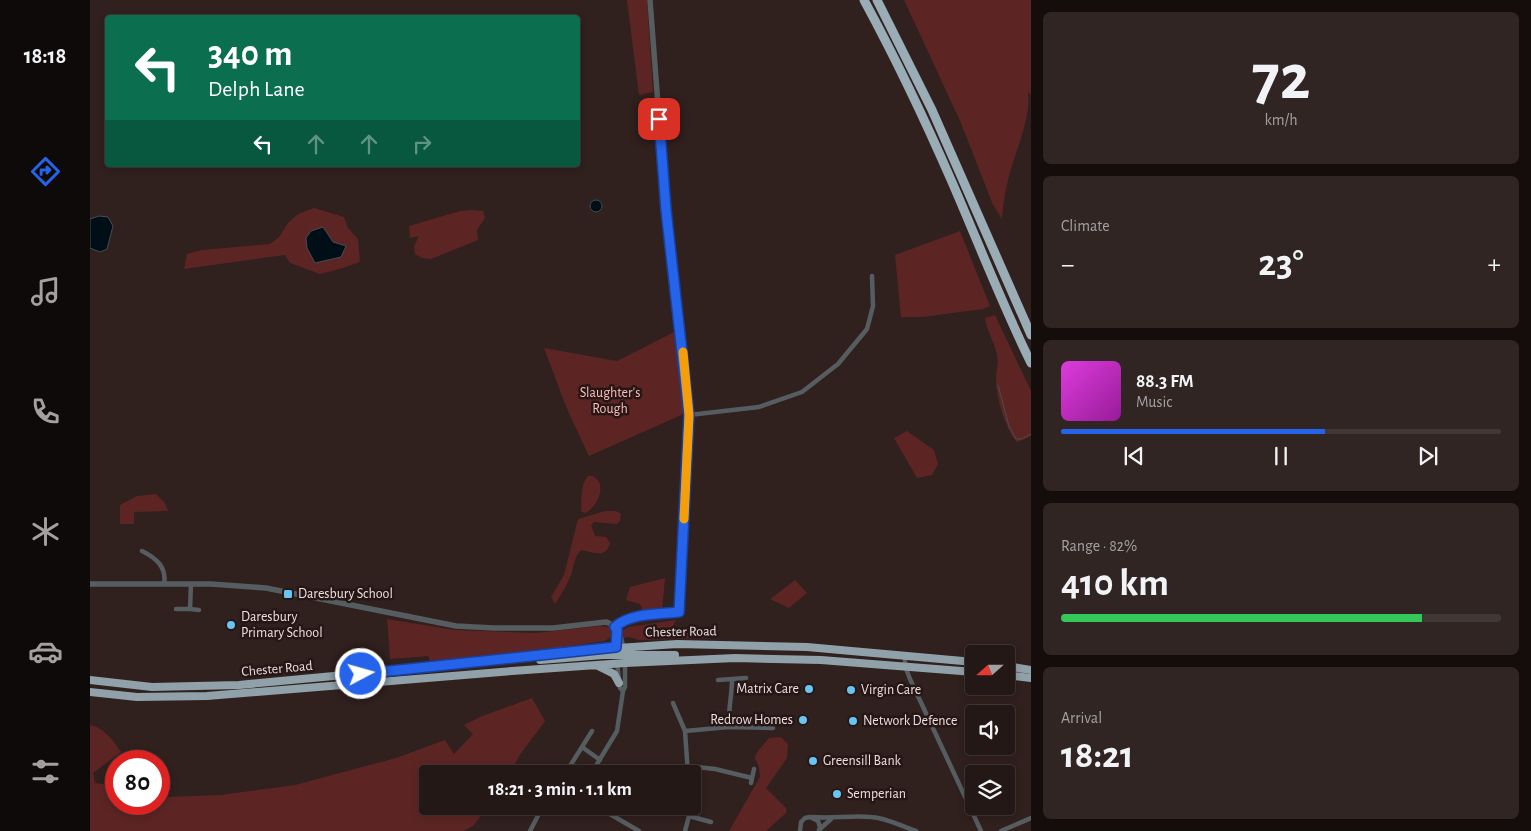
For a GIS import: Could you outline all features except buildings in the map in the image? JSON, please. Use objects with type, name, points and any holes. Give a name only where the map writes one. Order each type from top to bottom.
[{"type":"highway","points":[[864,0],[922,115],[1031,363]]},
{"type":"highway","points":[[877,0],[932,110],[1031,335]]},
{"type":"highway","name":"Chester Road","points":[[90,692],[137,697],[207,696],[596,665],[620,655],[676,644],[807,647],[965,661]]},
{"type":"highway","name":"Chester Road","points":[[90,680],[152,687],[208,687],[333,677],[532,657],[620,655],[707,659],[781,658],[965,671]]},
{"type":"highway","points":[[596,665],[609,670],[620,683]]},
{"type":"highway","points":[[1015,667],[1031,670]]},
{"type":"highway","points":[[1015,676],[1031,678]]},
{"type":"street","points":[[650,0],[666,210],[689,415],[760,407],[802,392],[838,364],[867,329],[873,306],[872,276]]},
{"type":"street","name":"Chester Road","points":[[616,629],[622,621],[631,618],[679,612],[689,415]]},
{"type":"street","points":[[142,551],[159,562],[164,574],[164,584]]},
{"type":"street","points":[[90,584],[191,584],[265,587],[456,626],[553,628],[606,622],[612,623],[616,629],[625,687],[617,731],[597,765]]},
{"type":"street","points":[[190,609],[191,584]]},
{"type":"street","points":[[176,609],[199,610]]},
{"type":"street","points":[[620,655],[620,683],[623,691]]},
{"type":"street","points":[[905,656],[905,666],[910,679],[981,831]]},
{"type":"street","points":[[718,680],[746,678]]},
{"type":"street","points":[[729,727],[728,713],[732,679]]},
{"type":"street","points":[[673,702],[685,731],[688,765]]},
{"type":"street","points":[[685,731],[729,727],[773,728]]},
{"type":"street","points":[[571,765],[592,730]]},
{"type":"street","points":[[582,747],[600,760]]},
{"type":"street","points":[[701,768],[714,769],[751,781],[754,769]]},
{"type":"street","points":[[530,831],[538,815]]},
{"type":"street","points":[[611,815],[639,831]]},
{"type":"street","points":[[685,831],[689,816],[711,822]]},
{"type":"street","points":[[798,831],[799,825],[805,818],[831,819],[846,816],[884,819],[916,831]]},
{"type":"street","points":[[813,817],[819,824],[819,830]]},
{"type":"street","points":[[1001,831],[1031,818]]},
{"type":"street","points":[[819,830],[831,819]]},
{"type":"green space","points":[[627,0],[647,0],[653,92],[639,95]]},
{"type":"green space","points":[[904,0],[1031,0],[1031,95],[1028,92],[1026,121],[1011,169],[1002,219],[993,205],[961,123]]},
{"type":"green space","points":[[314,208],[344,217],[348,228],[358,239],[360,262],[320,274],[290,263],[285,255],[184,269],[187,254],[202,250],[270,244],[279,237],[288,223],[298,214]]},
{"type":"green space","points":[[460,211],[483,211],[485,218],[477,230],[478,240],[431,259],[422,258],[415,254],[414,246],[419,236],[410,238],[409,226]]},
{"type":"green space","points":[[960,231],[990,306],[983,309],[922,317],[901,317],[895,255]]},
{"type":"green space","points":[[995,315],[1031,391],[1031,436],[1017,442],[1005,421],[998,394],[996,379],[998,358],[985,318]]},
{"type":"green space","name":"Slaughter's Rough","points":[[678,330],[688,412],[589,456],[567,409],[544,348],[617,361]]},
{"type":"green space","points":[[907,431],[934,450],[938,464],[932,475],[917,478],[894,438]]},
{"type":"green space","points":[[588,476],[593,476],[598,480],[600,491],[598,500],[585,513],[581,511],[582,492]]},
{"type":"green space","points":[[156,494],[165,503],[168,511],[134,512],[134,524],[120,524],[120,505],[137,496]]},
{"type":"green space","points":[[605,511],[616,511],[621,514],[620,521],[617,524],[594,522],[591,525],[595,536],[606,537],[610,543],[608,548],[602,553],[581,550],[579,552],[567,584],[555,604],[551,597],[564,575],[578,519]]},
{"type":"green space","points":[[665,578],[662,611],[644,613],[640,604],[626,600],[630,587]]},
{"type":"green space","points":[[795,580],[807,593],[789,608],[770,599]]},
{"type":"green space","points":[[387,619],[455,630],[535,633],[599,626],[610,627],[612,636],[605,641],[524,653],[430,661],[428,656],[390,659]]},
{"type":"green space","points":[[676,620],[670,632],[699,629],[706,633],[704,638],[639,640],[629,637],[623,638],[622,631],[628,627]]},
{"type":"green space","points":[[532,698],[545,721],[514,765],[419,765],[419,815],[482,815],[473,826],[463,831],[90,831],[90,725],[104,732],[120,750],[105,750],[105,764],[93,773],[95,783],[105,784],[105,815],[170,815],[170,797],[220,795],[295,785],[396,758],[445,740],[454,754],[473,734],[464,725],[482,716]]},
{"type":"green space","points":[[781,737],[788,744],[787,758],[766,788],[786,808],[786,813],[766,831],[729,831],[760,777],[759,767],[755,758],[757,752],[769,738]]},
{"type":"shaded area","points":[[594,200],[598,200],[602,206],[598,212],[594,212],[590,208],[590,204]]},
{"type":"shaded area","points":[[99,216],[108,217],[113,226],[107,249],[100,252],[90,248],[90,219]]},
{"type":"shaded area","points":[[323,227],[333,242],[346,246],[341,257],[315,263],[307,248],[306,238],[311,231]]},
{"type":"waterway","points":[[998,385],[1009,426],[1016,439],[1022,439],[1031,434]]},
{"type":"slow traffic","points":[[683,352],[689,415],[684,519]]},
{"type":"place","name":"Daresbury School","points":[[288,594]]},
{"type":"place","name":"Daresbury Primary School","points":[[231,625]]},
{"type":"place","name":"Matrix Care","points":[[809,689]]},
{"type":"place","name":"Virgin Care","points":[[851,690]]},
{"type":"place","name":"Redrow Homes","points":[[803,720]]},
{"type":"place","name":"Network Defence","points":[[853,721]]},
{"type":"place","name":"Greensill Bank","points":[[813,761]]},
{"type":"place","name":"Semperian","points":[[837,794]]},
{"type":"route","points":[[361,674],[616,647],[617,630],[615,627],[622,621],[631,618],[679,612],[689,415],[666,210],[659,119]]}]
